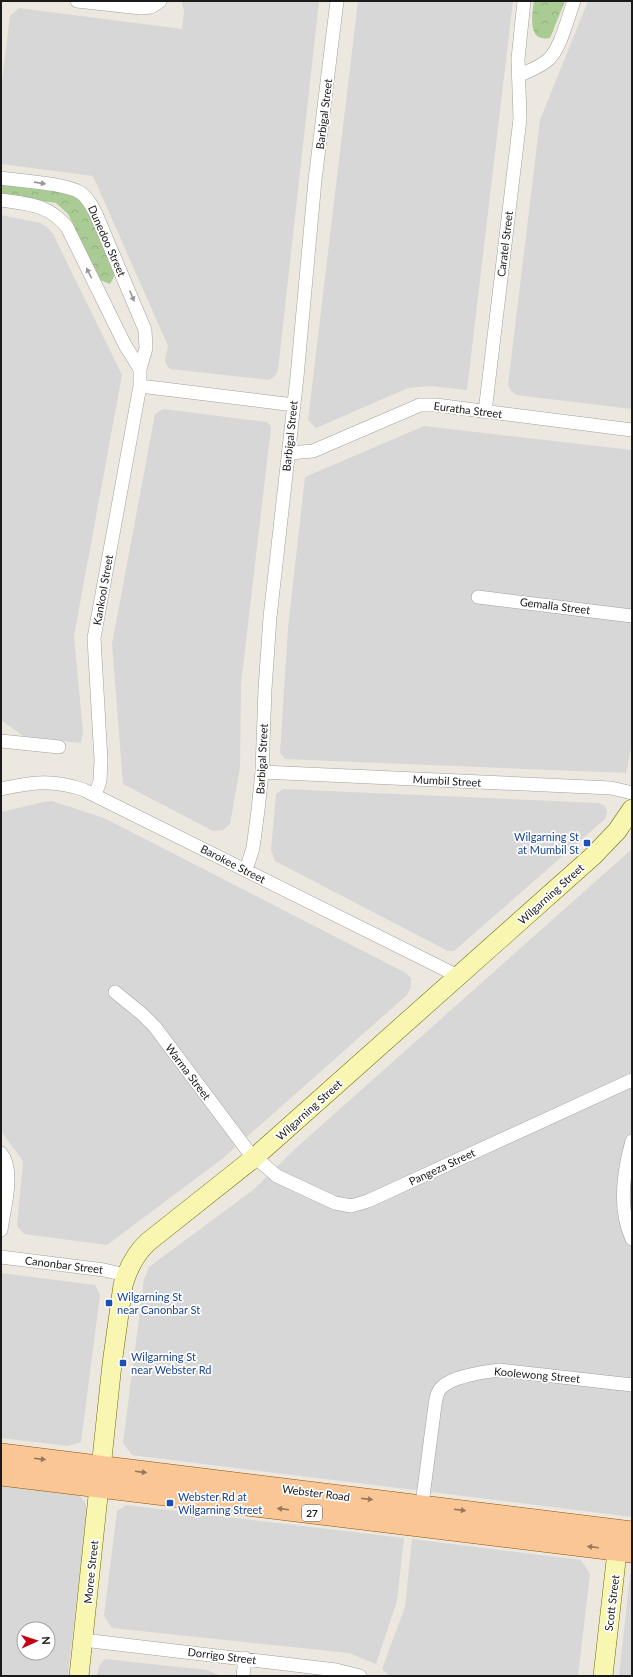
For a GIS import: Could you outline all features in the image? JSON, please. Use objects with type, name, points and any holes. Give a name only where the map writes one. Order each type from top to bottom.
[{"type":"main road","name":"Webster Road","points":[[1,1454],[102,1467],[420,1515],[625,1541]]},
{"type":"main road","name":"Webster Road","points":[[1,1475],[100,1488],[420,1515]]},
{"type":"street","points":[[77,1],[141,8],[158,3]]},
{"type":"street","name":"Barbigal Street","points":[[246,870],[253,848],[262,772],[267,652],[294,405],[316,180],[337,1]]},
{"type":"street","name":"Caratel Street","points":[[485,412],[520,119],[518,59],[524,1]]},
{"type":"street","points":[[518,76],[536,68],[549,59],[555,50],[574,1]]},
{"type":"street","name":"Dunedoo Street","points":[[1,178],[71,188],[88,199],[142,318],[147,339],[140,369],[140,386]]},
{"type":"street","points":[[1,200],[41,207],[51,211],[60,218],[67,227],[124,345],[140,369]]},
{"type":"street","points":[[140,386],[294,405]]},
{"type":"street","name":"Kankool Street","points":[[95,796],[100,781],[101,760],[94,638],[140,386]]},
{"type":"street","name":"Euratha Street","points":[[289,453],[313,451],[420,405],[436,405],[632,430]]},
{"type":"street","name":"Gemalla Street","points":[[478,597],[632,616]]},
{"type":"street","points":[[1,741],[59,748]]},
{"type":"street","name":"Mumbil Street","points":[[262,772],[611,788],[632,794]]},
{"type":"street","name":"Barokee Street","points":[[1,789],[32,782],[53,782],[73,786],[246,870],[458,976]]},
{"type":"street","name":"Wilgarning Street","points":[[102,1467],[112,1364],[126,1275],[135,1257],[148,1242],[255,1157],[593,856],[617,831],[632,809]]},
{"type":"street","name":"Warma Street","points":[[115,992],[142,1014],[155,1027],[248,1151],[255,1157]]},
{"type":"street","name":"Pangeza Street","points":[[255,1157],[272,1173],[284,1180],[335,1203],[346,1206],[356,1205],[632,1080]]},
{"type":"street","points":[[632,1141],[627,1164],[623,1199],[625,1221],[632,1239]]},
{"type":"street","points":[[1,1153],[5,1158],[8,1170],[1,1230]]},
{"type":"street","name":"Canonbar Street","points":[[1,1257],[104,1270],[126,1275]]},
{"type":"street","name":"Koolewong Street","points":[[420,1515],[435,1405],[438,1392],[445,1384],[482,1372],[500,1370],[632,1385]]},
{"type":"street","name":"Moree Street","points":[[79,1676],[102,1467]]},
{"type":"street","name":"Scott Street","points":[[603,1676],[625,1541]]},
{"type":"street","name":"Dorrigo Street","points":[[83,1640],[245,1658],[336,1670],[360,1676]]},
{"type":"street","points":[[243,1676],[245,1658]]},
{"type":"shaded area","points":[[182,1],[319,1],[278,370],[275,376],[269,380],[170,369],[165,360],[168,346],[93,176],[1,164],[1,89],[10,16],[19,8],[182,29],[184,12]]},
{"type":"shaded area","points":[[358,1],[513,1],[467,390],[430,386],[408,388],[316,428],[308,420]]},
{"type":"shaded area","points":[[588,1],[632,1],[632,409],[516,395],[511,391],[508,385],[540,120]]},
{"type":"shaded area","points":[[1,215],[40,223],[47,227],[53,234],[122,375],[74,636],[83,732],[81,743],[23,736],[1,720]]},
{"type":"shaded area","points":[[163,409],[267,422],[271,427],[241,684],[240,768],[230,824],[223,830],[213,831],[123,784],[112,644],[155,414]]},
{"type":"shaded area","points":[[424,426],[632,450],[632,744],[626,773],[285,759],[280,753],[288,628],[305,477]]},
{"type":"shaded area","points":[[283,789],[599,803],[605,806],[607,812],[605,819],[454,951],[448,951],[275,861],[271,850],[276,794]]},
{"type":"shaded area","points":[[52,801],[104,818],[404,972],[411,978],[411,987],[407,995],[222,1159],[107,1245],[24,1234],[17,1226],[23,1161],[1,1131],[1,812]]},
{"type":"shaded area","points":[[632,849],[632,1517],[132,1455],[123,1443],[144,1279],[149,1267],[253,1190],[296,1148]]},
{"type":"shaded area","points":[[1,1273],[95,1285],[100,1295],[81,1442],[68,1446],[1,1438]]},
{"type":"shaded area","points":[[1,1482],[79,1495],[85,1502],[87,1510],[68,1676],[1,1676]]},
{"type":"shaded area","points":[[126,1505],[404,1538],[397,1601],[376,1664],[349,1653],[112,1628],[104,1616],[117,1511]]},
{"type":"shaded area","points":[[412,1539],[581,1560],[590,1574],[578,1676],[390,1676],[382,1669],[405,1607]]},
{"type":"shaded area","points":[[632,1572],[632,1676],[619,1676],[630,1575]]},
{"type":"shaded area","points":[[105,1659],[207,1670],[221,1676],[97,1676],[99,1666]]},
{"type":"green space","points":[[534,1],[565,1],[550,38],[543,38],[534,32],[532,13]]},
{"type":"green space","points":[[1,181],[69,191],[84,203],[114,271],[114,277],[110,284],[100,280],[68,214],[56,203],[1,194]]},
{"type":"place","name":"Wilgarning St at Mumbil St","points":[[587,843]]},
{"type":"place","name":"Wilgarning St near Canonbar St","points":[[109,1303]]},
{"type":"place","name":"Wilgarning St near Webster Rd","points":[[123,1363]]},
{"type":"place","name":"Webster Rd at Wilgarning Street","points":[[170,1503]]}]
